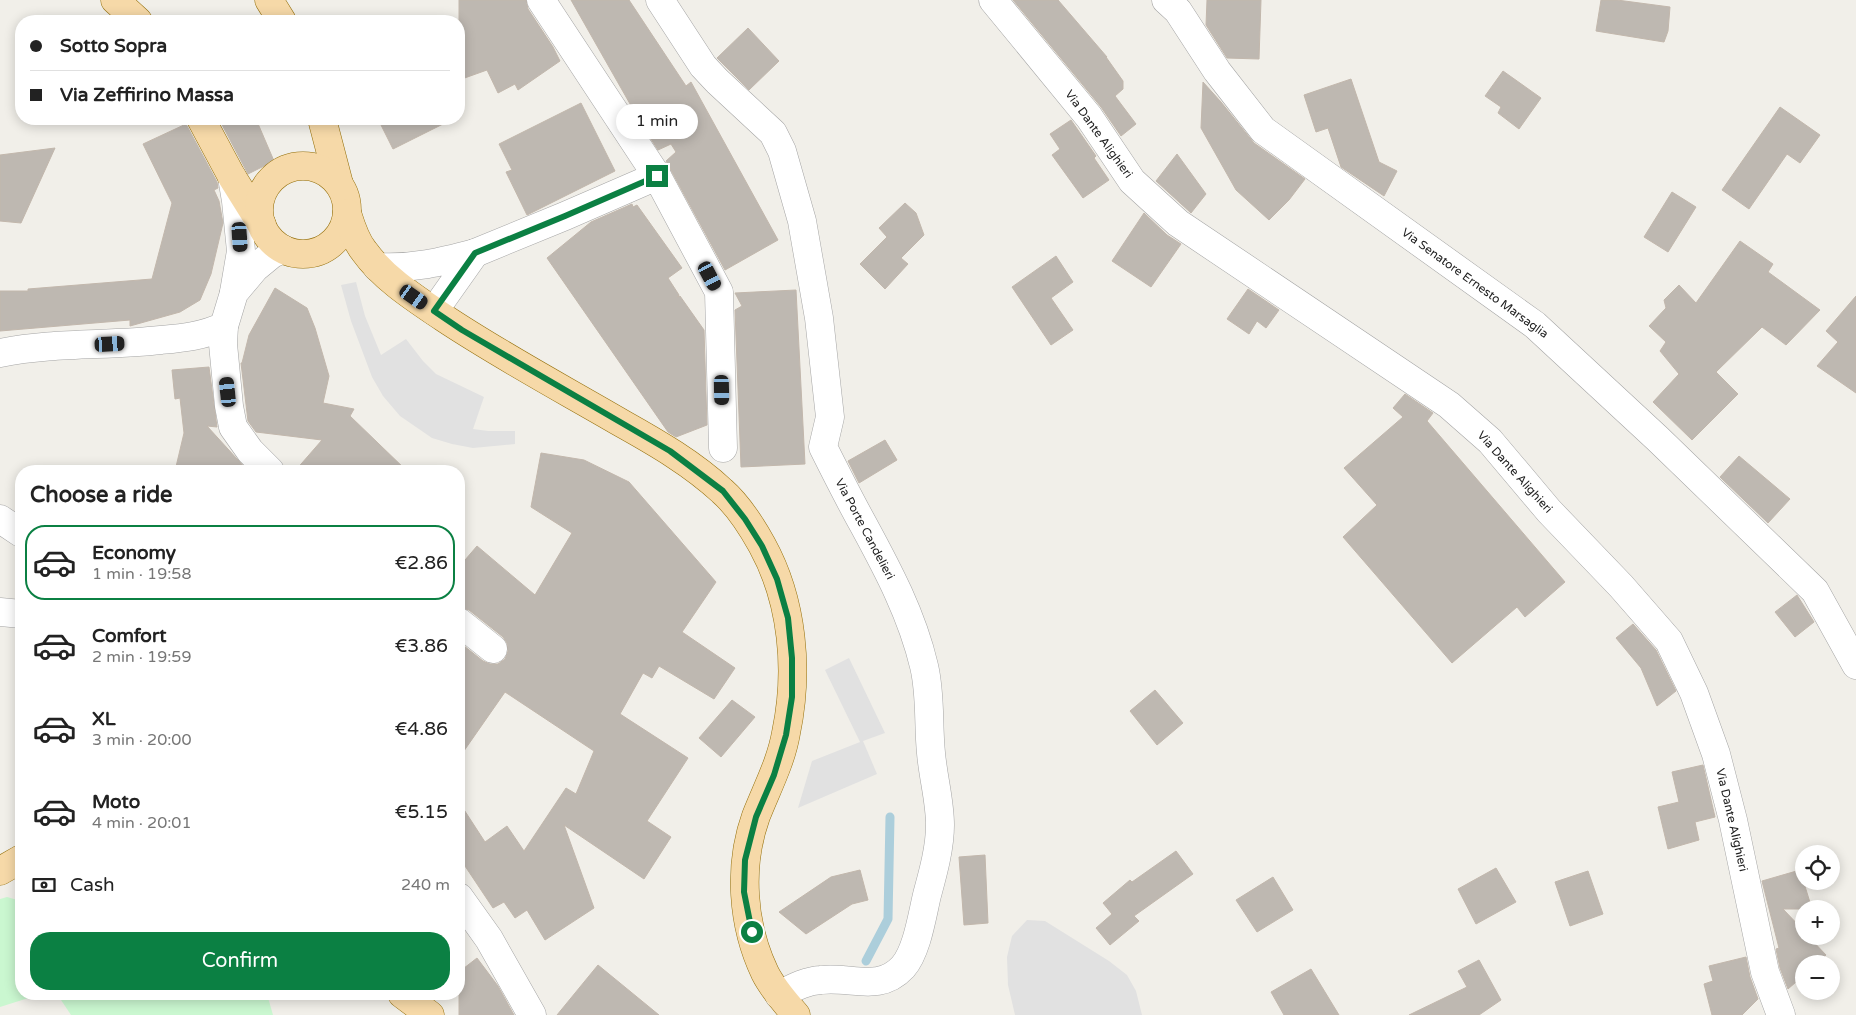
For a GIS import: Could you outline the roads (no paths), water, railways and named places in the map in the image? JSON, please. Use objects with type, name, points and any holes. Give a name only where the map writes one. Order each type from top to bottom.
[{"type":"main road","points":[[115,0],[131,15]]},
{"type":"main road","points":[[269,0],[278,15]]},
{"type":"main road","points":[[203,125],[232,177],[272,241],[283,249],[297,254],[308,254],[328,247],[339,235],[346,222],[347,213]]},
{"type":"main road","points":[[324,125],[352,228],[363,250],[378,267],[434,311],[462,330],[670,451],[723,491],[745,519],[762,546],[777,579],[788,618],[792,658],[792,697],[786,735],[774,775],[754,826],[745,860],[744,892],[755,946],[766,973],[787,1005]]},
{"type":"main road","points":[[262,225],[259,208],[263,192],[279,174],[292,168],[306,167],[319,169],[339,184]]},
{"type":"main road","points":[[320,251],[342,253],[378,267]]},
{"type":"main road","points":[[0,871],[15,862]]},
{"type":"main road","points":[[410,1000],[430,1015]]},
{"type":"street","points":[[541,0],[657,176],[720,292],[723,448]]},
{"type":"street","name":"Via Porte Candelieri","points":[[660,0],[703,66],[716,81],[773,133],[782,151],[802,221],[820,318],[830,417],[823,447],[902,599],[918,643],[928,694],[930,750],[940,826],[931,878],[918,932],[910,955],[904,966],[882,982],[838,978],[802,983],[787,1005]]},
{"type":"street","name":"Via Dante Alighieri","points":[[993,0],[1089,117],[1132,181],[1178,223],[1449,405],[1490,441],[1549,511],[1621,586],[1669,641],[1694,693],[1716,754],[1733,820],[1765,972],[1781,1015]]},
{"type":"street","name":"Via Senatore Ernesto Marsaglia","points":[[1166,0],[1178,12],[1217,71],[1263,130],[1535,325],[1658,438],[1815,590],[1856,665]]},
{"type":"street","points":[[378,267],[404,268],[440,262],[475,253],[657,176]]},
{"type":"street","points":[[232,177],[240,252],[234,293],[224,326],[224,350],[230,406],[233,427],[250,451],[264,465]]},
{"type":"street","points":[[234,293],[259,264],[272,254],[283,249]]},
{"type":"street","points":[[434,311],[475,253]]},
{"type":"street","points":[[0,353],[35,348],[172,339],[214,331],[224,326]]},
{"type":"street","points":[[0,519],[15,529]]},
{"type":"street","points":[[0,612],[15,613]]},
{"type":"street","points":[[465,627],[493,649]]},
{"type":"street","points":[[465,905],[489,939],[532,1015]]},
{"type":"waterway","points":[[866,961],[888,919],[890,817]]}]
